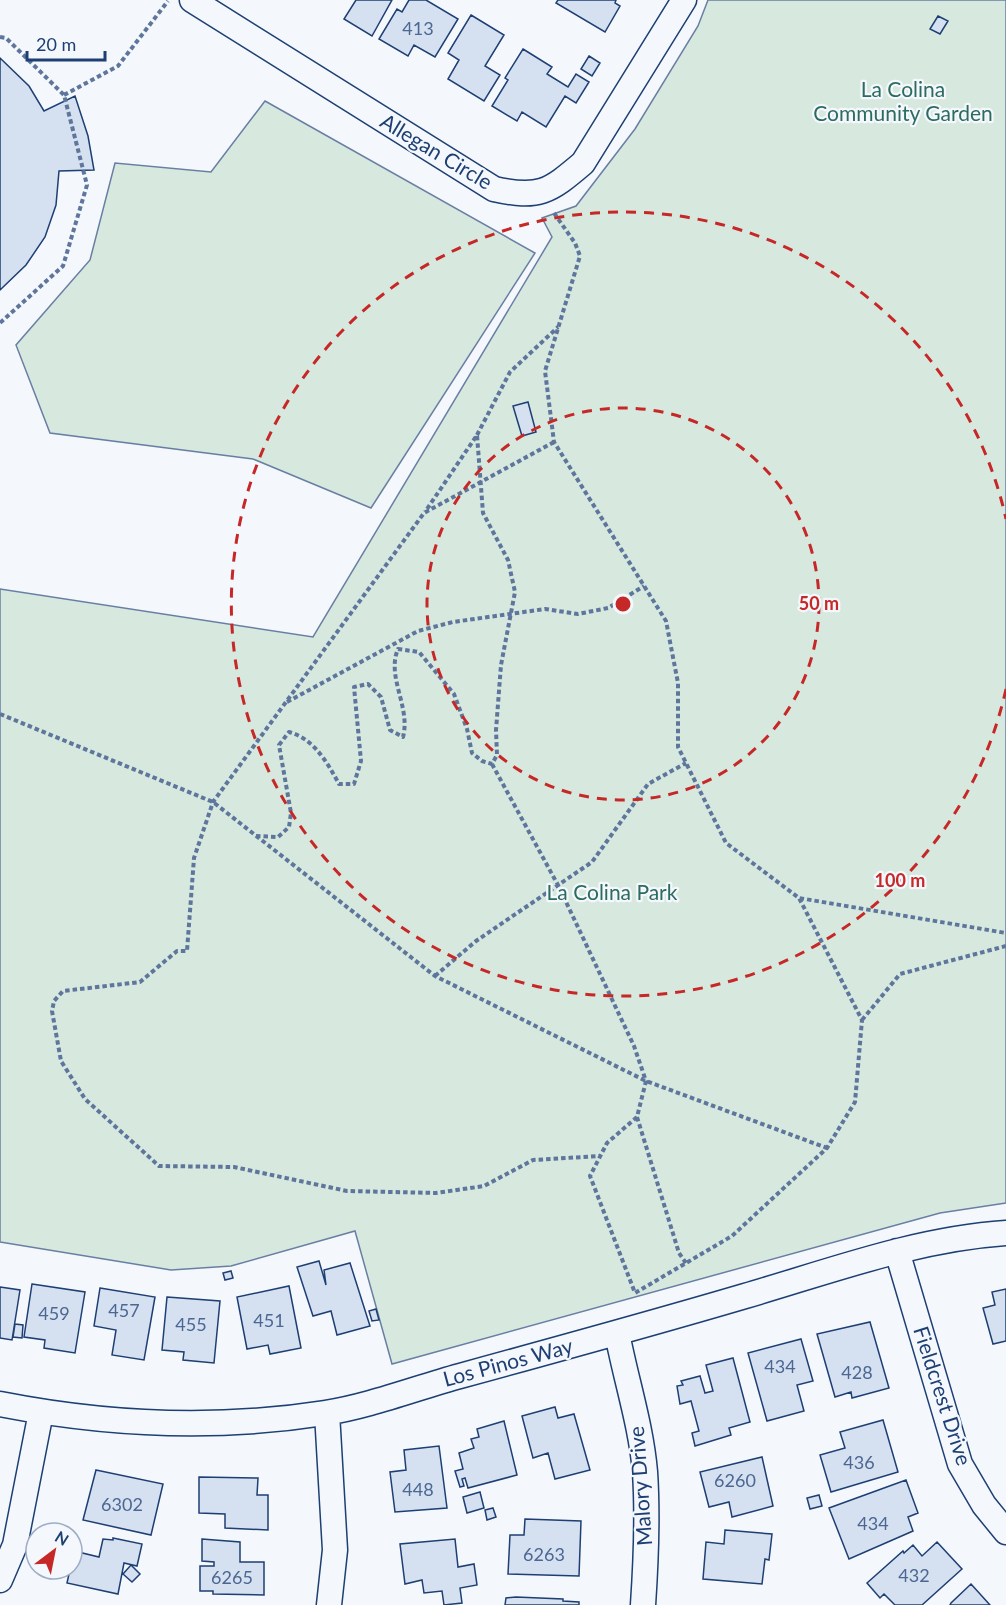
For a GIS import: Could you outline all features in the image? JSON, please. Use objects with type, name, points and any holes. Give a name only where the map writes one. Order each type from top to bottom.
[{"type":"street","name":"Allegan Circle","points":[[192,0],[494,189],[520,195],[539,194]]},
{"type":"street","points":[[539,194],[562,181],[583,163],[684,0]]},
{"type":"street","name":"Los Pinos Way","points":[[0,1404],[41,1412],[167,1425],[230,1423],[327,1413],[616,1333],[897,1251],[961,1236],[1006,1233]]},
{"type":"street","name":"Fieldcrest Drive","points":[[897,1251],[960,1464],[984,1505],[1006,1532]]},
{"type":"street","name":"Malory Drive","points":[[616,1333],[635,1410],[645,1471],[647,1548],[643,1605]]},
{"type":"street","points":[[0,1580],[15,1545],[41,1412]]},
{"type":"street","points":[[327,1413],[335,1550],[329,1605]]},
{"type":"path","points":[[64,95],[118,66],[169,0]]},
{"type":"path","points":[[0,37],[6,38],[64,95],[87,184],[63,266],[0,323]]},
{"type":"path","points":[[492,764],[559,887],[634,1046],[646,1081],[636,1117],[607,1143],[590,1176],[635,1293],[732,1236],[827,1148],[855,1102],[862,1020],[799,898],[726,843],[678,747],[678,683],[666,621],[554,442],[545,371],[580,256],[575,243],[539,194]]},
{"type":"path","points":[[558,327],[510,372],[477,435],[424,513],[213,802],[194,858],[188,951],[177,951],[140,982],[63,991],[54,1001],[52,1011],[61,1061],[85,1099],[100,1110],[112,1125],[159,1166],[234,1167],[347,1191],[436,1193],[484,1186],[533,1160],[600,1156]]},
{"type":"path","points":[[477,435],[483,513],[508,560],[515,592],[501,665],[496,730],[497,755],[492,764]]},
{"type":"path","points":[[424,513],[554,442]]},
{"type":"path","points":[[287,702],[418,631],[453,622],[545,609],[578,614],[608,608],[644,586]]},
{"type":"path","points":[[256,836],[278,837],[289,827],[291,813],[279,745],[289,732],[303,736],[326,760],[339,783],[354,784],[362,761],[354,687],[368,684],[381,697],[390,730],[403,737],[406,724],[392,662],[398,649],[419,652],[454,694],[467,729],[472,753],[482,762],[492,764]]},
{"type":"path","points":[[0,714],[213,802],[435,976],[646,1081],[827,1148]]},
{"type":"path","points":[[435,976],[476,941],[559,887],[592,862],[648,784],[686,764]]},
{"type":"path","points":[[799,898],[1006,933]]},
{"type":"path","points":[[862,1020],[900,974],[1006,945]]},
{"type":"path","points":[[636,1117],[679,1253],[686,1263]]},
{"type":"green space","name":"La Colina Park","points":[[708,0],[1006,0],[1006,1203],[940,1213],[392,1364],[355,1231],[231,1266],[171,1270],[0,1242],[0,589],[313,637],[552,237],[542,218],[576,206],[635,129],[698,26]]},
{"type":"green space","points":[[265,101],[535,253],[371,508],[253,459],[50,433],[16,345],[90,260],[115,163],[211,172]]},
{"type":"building","points":[[356,0],[392,0],[372,36],[344,19]]},
{"type":"building","points":[[409,0],[426,0],[458,19],[435,57],[414,45],[408,56],[379,39],[397,9],[402,12]]},
{"type":"building","points":[[558,0],[616,0],[615,3],[620,6],[605,32],[556,3]]},
{"type":"building","points":[[471,15],[504,35],[485,66],[500,75],[484,101],[448,79],[459,60],[448,53]]},
{"type":"building","points":[[938,16],[948,21],[940,34],[930,29]]},
{"type":"building","points":[[523,49],[552,67],[547,74],[568,87],[576,74],[589,82],[576,103],[565,96],[546,127],[522,112],[517,121],[492,106],[508,80],[505,78]]},
{"type":"building","points":[[589,56],[600,63],[592,76],[581,69]]},
{"type":"building","points":[[0,58],[29,86],[44,111],[75,96],[88,136],[94,170],[59,171],[56,205],[45,237],[26,265],[0,290]]},
{"type":"building","points":[[528,402],[536,432],[522,436],[513,406]]},
{"type":"building","points":[[319,1261],[326,1285],[324,1270],[350,1263],[370,1326],[337,1335],[331,1311],[313,1316],[297,1267]]},
{"type":"building","points":[[231,1271],[233,1278],[225,1280],[223,1273]]},
{"type":"building","points":[[32,1284],[85,1292],[75,1353],[44,1348],[45,1340],[24,1337]]},
{"type":"building","points":[[289,1286],[301,1348],[270,1354],[268,1345],[247,1349],[237,1297]]},
{"type":"building","points":[[0,1287],[20,1290],[12,1340],[0,1338]]},
{"type":"building","points":[[100,1288],[155,1297],[144,1360],[112,1355],[116,1330],[94,1326]]},
{"type":"building","points":[[1006,1289],[1006,1341],[993,1344],[983,1308],[995,1305],[992,1292]]},
{"type":"building","points":[[167,1297],[220,1301],[214,1363],[183,1360],[184,1352],[162,1350]]},
{"type":"building","points":[[376,1309],[379,1320],[372,1321],[369,1311]]},
{"type":"building","points":[[870,1322],[889,1388],[852,1398],[851,1392],[835,1397],[817,1334]]},
{"type":"building","points":[[15,1324],[23,1325],[22,1338],[13,1337]]},
{"type":"building","points":[[801,1339],[813,1381],[797,1385],[804,1411],[767,1421],[748,1353]]},
{"type":"building","points":[[733,1358],[750,1422],[729,1428],[731,1435],[695,1446],[692,1433],[699,1431],[691,1401],[680,1404],[677,1386],[683,1385],[681,1381],[700,1376],[705,1393],[713,1391],[706,1365]]},
{"type":"building","points":[[555,1407],[558,1418],[574,1414],[590,1470],[555,1479],[548,1453],[533,1458],[522,1416]]},
{"type":"building","points":[[883,1420],[898,1472],[831,1492],[820,1455],[845,1448],[840,1432]]},
{"type":"building","points":[[504,1421],[517,1475],[468,1488],[465,1478],[462,1479],[464,1486],[460,1487],[455,1471],[463,1469],[459,1453],[474,1448],[471,1439],[479,1437],[477,1429]]},
{"type":"building","points":[[439,1446],[447,1508],[395,1512],[390,1472],[406,1470],[404,1450]]},
{"type":"building","points":[[762,1457],[773,1506],[732,1517],[729,1502],[709,1507],[700,1472]]},
{"type":"building","points":[[96,1470],[163,1484],[151,1535],[83,1520]]},
{"type":"building","points":[[199,1477],[258,1478],[257,1495],[268,1495],[268,1530],[225,1528],[225,1514],[199,1513]]},
{"type":"building","points":[[906,1480],[918,1513],[908,1517],[913,1531],[849,1559],[829,1508]]},
{"type":"building","points":[[480,1492],[484,1508],[467,1513],[463,1497]]},
{"type":"building","points":[[819,1495],[822,1506],[810,1509],[807,1498]]},
{"type":"building","points":[[493,1508],[496,1517],[487,1520],[485,1510]]},
{"type":"building","points":[[525,1519],[581,1521],[579,1576],[508,1574],[510,1535],[524,1535]]},
{"type":"building","points":[[725,1530],[772,1534],[769,1560],[765,1559],[762,1584],[703,1579],[706,1542],[724,1544]]},
{"type":"building","points":[[113,1538],[142,1544],[137,1566],[124,1563],[118,1594],[67,1583],[67,1581],[84,1581],[84,1553],[99,1557],[103,1539],[113,1540]]},
{"type":"building","points":[[202,1539],[240,1542],[240,1562],[264,1562],[264,1595],[213,1594],[213,1591],[200,1591],[200,1566],[214,1566],[214,1562],[202,1561]]},
{"type":"building","points":[[455,1539],[458,1567],[474,1564],[477,1585],[460,1588],[462,1603],[444,1605],[442,1591],[424,1593],[422,1580],[405,1584],[400,1544]]},
{"type":"building","points":[[937,1542],[962,1569],[922,1605],[895,1605],[884,1594],[880,1598],[867,1583],[913,1545],[922,1556]]},
{"type":"building","points":[[131,1565],[140,1574],[132,1582],[123,1574]]},
{"type":"building","points":[[971,1584],[990,1605],[950,1605],[951,1603]]},
{"type":"building","points":[[506,1598],[563,1599],[563,1601],[579,1602],[579,1605],[505,1605]]},
{"type":"park label","name":"La Colina Community Garden","points":[[903,102]]}]
